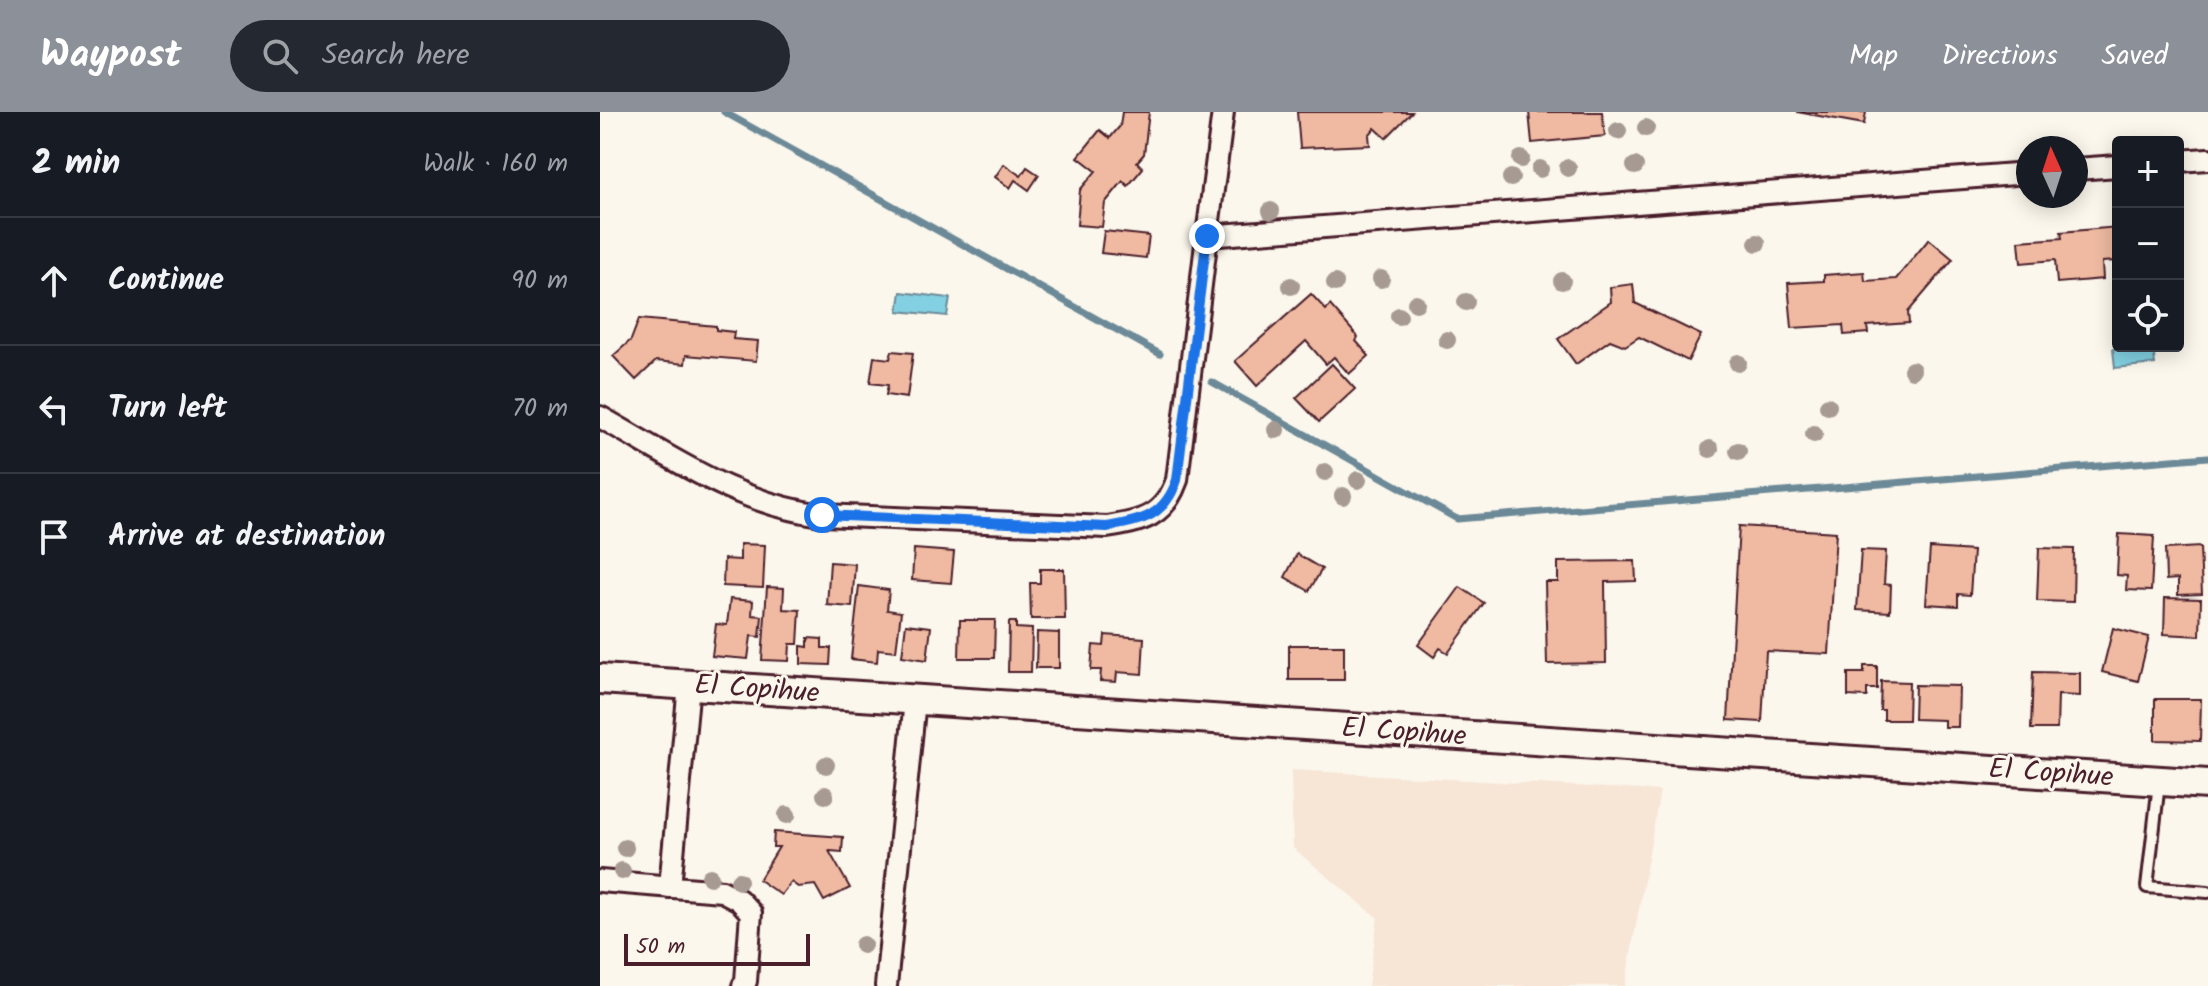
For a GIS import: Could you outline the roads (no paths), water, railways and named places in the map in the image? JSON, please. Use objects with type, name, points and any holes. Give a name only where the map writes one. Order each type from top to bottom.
[{"type":"main road","name":"El Copihue","points":[[600,679],[2208,784]]},
{"type":"street","points":[[600,417],[738,494],[786,510],[822,515],[1107,527],[1129,523],[1162,509],[1170,499],[1177,480],[1223,112]]},
{"type":"street","points":[[2184,161],[2208,159]]},
{"type":"street","points":[[2088,168],[2112,166]]},
{"type":"street","points":[[1207,236],[2016,174]]},
{"type":"street","points":[[670,887],[689,685]]},
{"type":"street","points":[[886,986],[915,700]]},
{"type":"street","points":[[600,881],[722,891],[739,900],[751,913],[746,981],[743,986]]},
{"type":"lane","points":[[2159,781],[2147,887],[2208,892]]},
{"type":"water","points":[[901,292],[950,298],[947,316],[898,311]]},
{"type":"water","points":[[2113,352],[2154,352],[2155,364],[2115,368]]},
{"type":"waterway","points":[[724,112],[1160,354]]},
{"type":"waterway","points":[[1212,382],[1457,519],[2208,457]]}]
